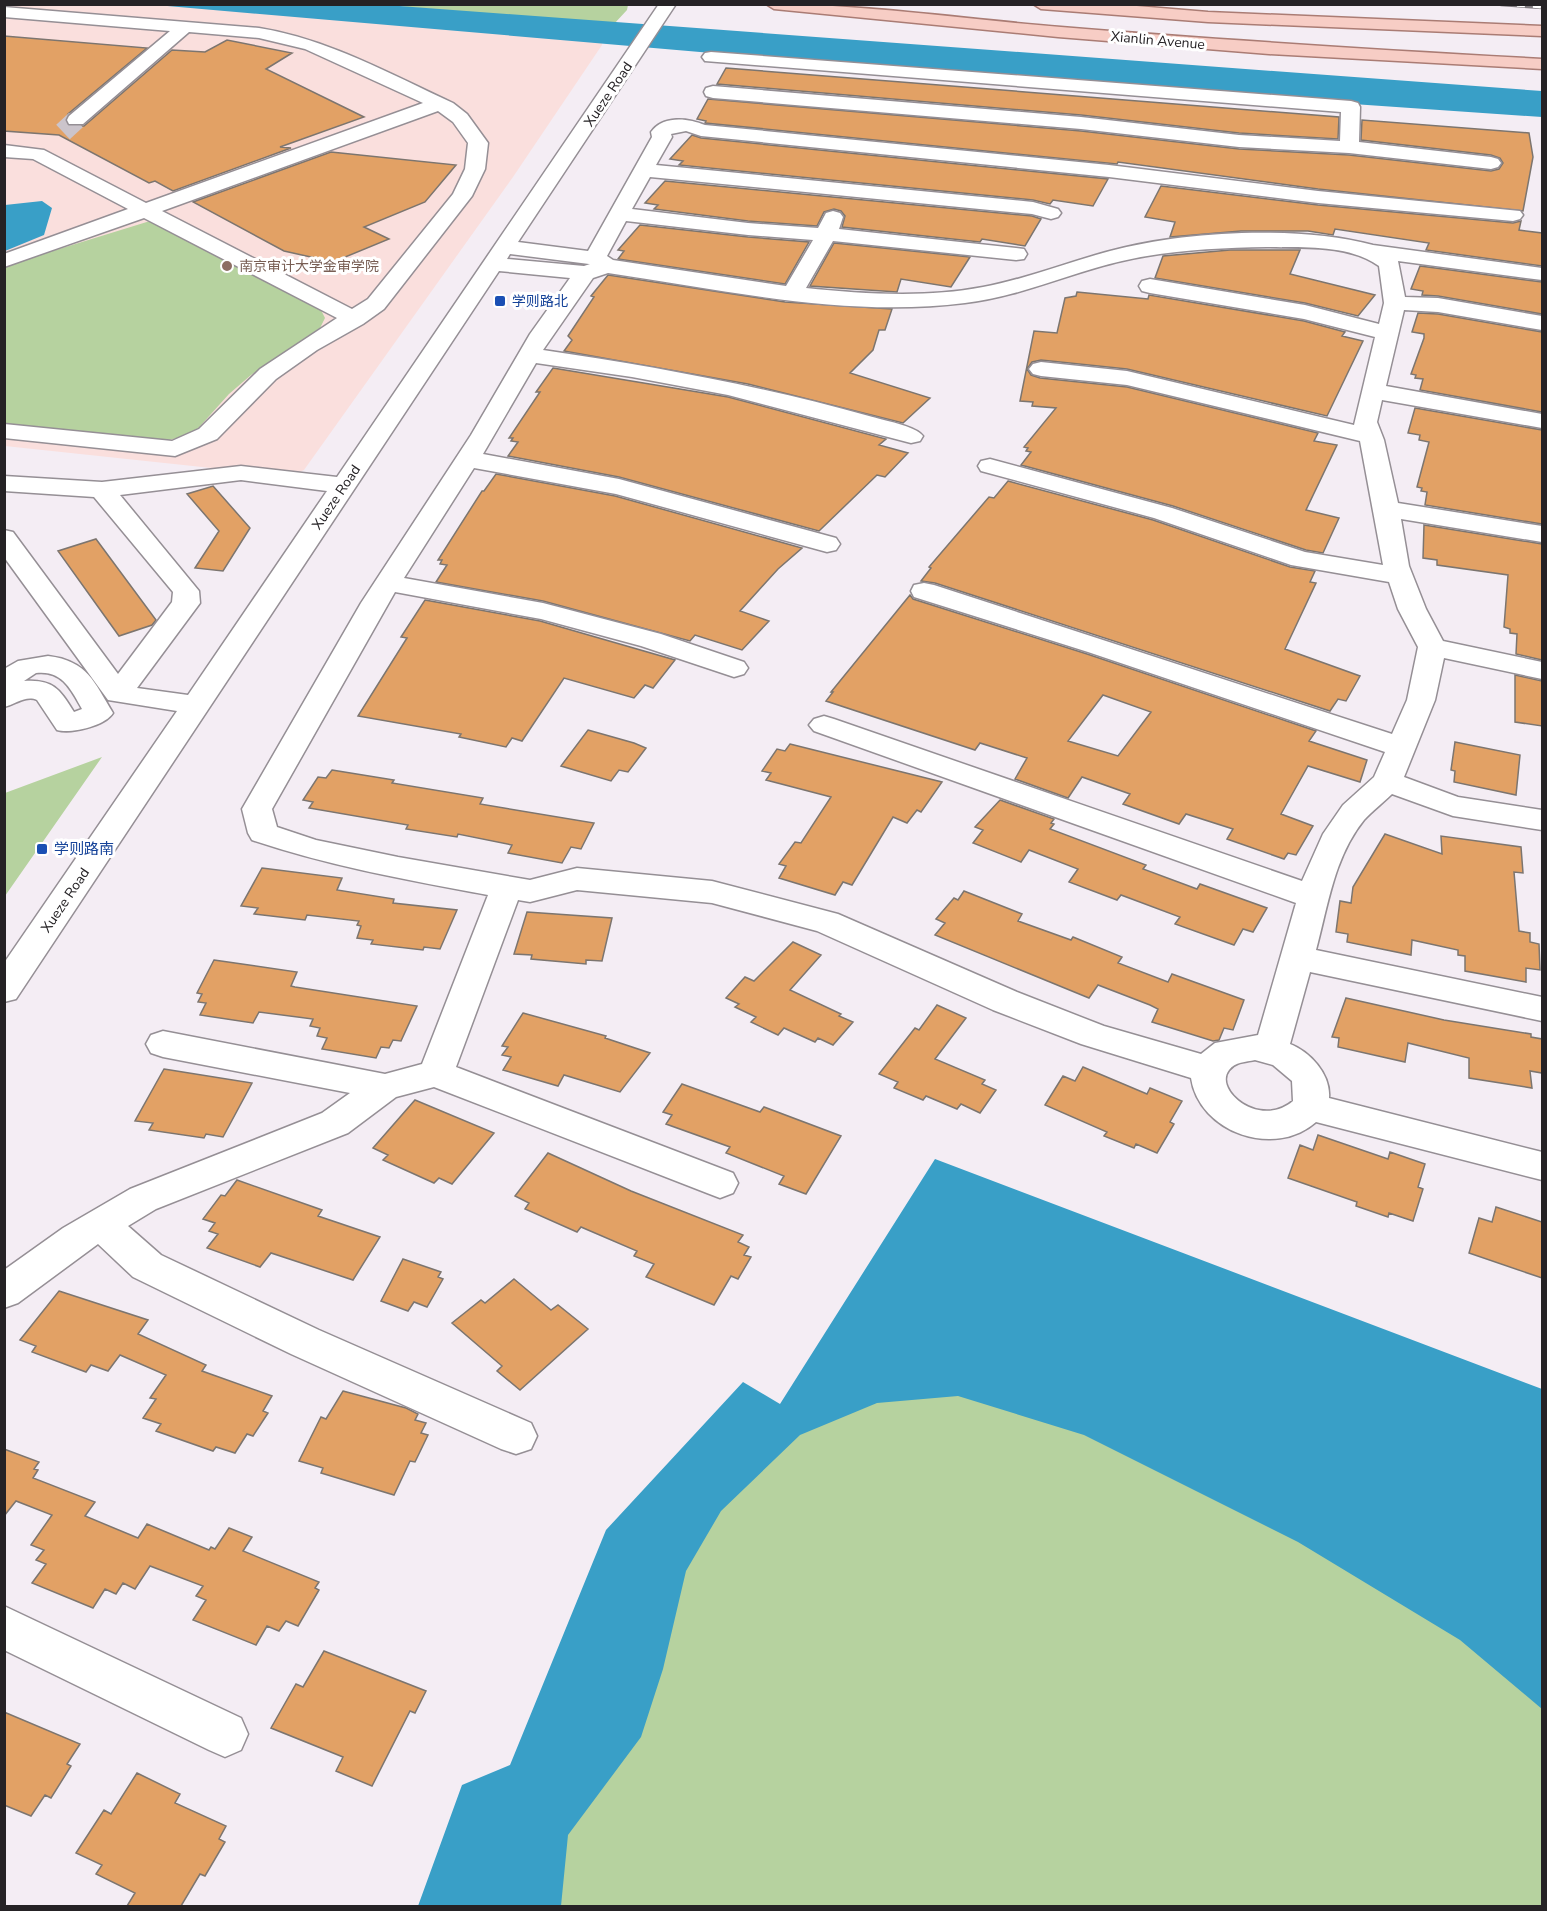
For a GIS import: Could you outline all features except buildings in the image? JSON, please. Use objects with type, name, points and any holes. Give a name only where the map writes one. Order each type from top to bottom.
[{"type":"main road","name":"Xianlin Avenue","points":[[1041,4],[1208,17],[1542,31]]},
{"type":"main road","name":"Xianlin Avenue","points":[[777,5],[1013,28],[1269,49],[1542,64]]},
{"type":"street","name":"Xueze Road","points":[[4,990],[666,7]]},
{"type":"street","points":[[4,12],[289,38],[311,45],[439,104],[460,118],[478,142],[475,169],[462,196],[376,304],[355,319],[309,345],[268,374],[208,434],[175,449],[4,431]]},
{"type":"street","points":[[76,120],[185,27]]},
{"type":"street","points":[[711,57],[1351,107],[1348,147]]},
{"type":"street","points":[[793,292],[826,235],[858,146],[880,108],[883,89],[890,71]]},
{"type":"street","points":[[713,92],[880,108],[1081,123],[1239,141],[1348,147],[1491,163]]},
{"type":"street","points":[[4,261],[146,210],[365,124],[439,104]]},
{"type":"street","points":[[1209,1070],[1093,1035],[1005,1001],[827,922],[778,908],[712,892],[577,879],[530,891],[398,868],[311,849],[263,833],[257,809],[388,583],[468,459],[541,334],[596,266],[619,214],[662,137],[661,132],[674,125],[687,125],[701,130],[1109,171],[1318,198],[1513,215]]},
{"type":"street","points":[[37,154],[54,139]]},
{"type":"street","points":[[4,151],[37,154],[355,319]]},
{"type":"street","points":[[644,170],[1033,208],[1051,213]]},
{"type":"street","points":[[619,214],[748,229],[874,238],[1016,255]]},
{"type":"street","points":[[499,256],[596,266],[834,297],[910,299],[985,294],[1134,252],[1222,242],[1343,244],[1372,251],[1542,274]]},
{"type":"street","points":[[1271,1050],[1319,876],[1334,841],[1354,812],[1387,782],[1421,700],[1432,646],[1412,609],[1400,576],[1365,422],[1395,303],[1389,263],[1372,251]]},
{"type":"street","points":[[1150,286],[1305,312],[1387,333]]},
{"type":"street","points":[[1395,303],[1438,305],[1542,323]]},
{"type":"street","points":[[529,355],[665,376],[738,391],[841,415],[911,436]]},
{"type":"street","points":[[1041,369],[1126,378],[1370,436]]},
{"type":"street","points":[[1373,391],[1542,421]]},
{"type":"street","points":[[468,459],[619,487],[827,544]]},
{"type":"street","points":[[990,466],[1163,513],[1300,559],[1400,576]]},
{"type":"street","points":[[4,483],[102,490],[241,473],[344,485]]},
{"type":"street","points":[[102,490],[186,591],[186,603],[118,694]]},
{"type":"street","points":[[1386,509],[1542,534]]},
{"type":"street","points":[[4,538],[118,694],[196,705]]},
{"type":"street","points":[[388,583],[543,611],[651,640],[734,669]]},
{"type":"street","points":[[924,591],[1098,646],[1401,747]]},
{"type":"street","points":[[1432,646],[1542,669]]},
{"type":"street","points":[[4,684],[14,674],[27,667],[44,664],[58,666],[73,673],[99,712],[67,724],[48,694],[43,691],[21,690],[4,698]]},
{"type":"street","points":[[824,725],[1314,897]]},
{"type":"street","points":[[1387,782],[1453,806],[1542,820]]},
{"type":"street","points":[[436,1073],[507,888]]},
{"type":"street","points":[[1298,958],[1542,1009]]},
{"type":"street","points":[[163,1044],[385,1087]]},
{"type":"street","points":[[1255,1047],[1271,1050],[1286,1056],[1308,1077],[1310,1098],[1295,1120],[1281,1124],[1264,1125],[1248,1122],[1232,1115],[1220,1106],[1211,1094],[1207,1082],[1209,1070],[1215,1060],[1232,1050],[1255,1047]]},
{"type":"street","points":[[4,1292],[76,1239],[143,1200],[334,1123],[385,1087],[436,1073],[720,1183]]},
{"type":"street","points":[[1310,1098],[1542,1145]]},
{"type":"street","points":[[1310,1098],[1542,1166]]},
{"type":"street","points":[[101,1224],[147,1266],[305,1342],[516,1436]]},
{"type":"street","points":[[4,1627],[225,1734]]},
{"type":"shaded area","name":"南京审计大学金审学院","points":[[4,5],[196,5],[602,42],[602,45],[513,177],[304,470],[293,475],[278,475],[5,446]]},
{"type":"green space","points":[[383,5],[628,5],[627,10],[614,24]]},
{"type":"green space","points":[[150,221],[321,310],[325,318],[320,328],[251,375],[229,394],[193,434],[165,441],[5,424],[4,266]]},
{"type":"green space","points":[[102,757],[5,896],[5,793]]},
{"type":"green space","points":[[911,1384],[1023,1397],[1332,1538],[1542,1681],[1542,1906],[505,1906],[646,1591],[755,1452]]},
{"type":"water","points":[[156,5],[386,5],[1542,91],[1542,117],[1093,86]]},
{"type":"water","points":[[42,201],[52,208],[44,235],[5,251],[5,205]]},
{"type":"water","points":[[935,1159],[1542,1389],[1542,1709],[1460,1640],[1298,1542],[1084,1435],[958,1396],[877,1403],[800,1435],[721,1511],[686,1571],[663,1669],[641,1737],[568,1835],[561,1906],[418,1906],[462,1785],[510,1765],[606,1530],[743,1382],[780,1404]]},
{"type":"tunnel","points":[[63,132],[76,120]]},
{"type":"railway","points":[[1501,4],[1542,7]]},
{"type":"place","name":"南京审计大学金审学院","points":[[227,266]]},
{"type":"place","name":"学则路北","points":[[500,301]]},
{"type":"place","name":"学则路南","points":[[42,849]]}]
